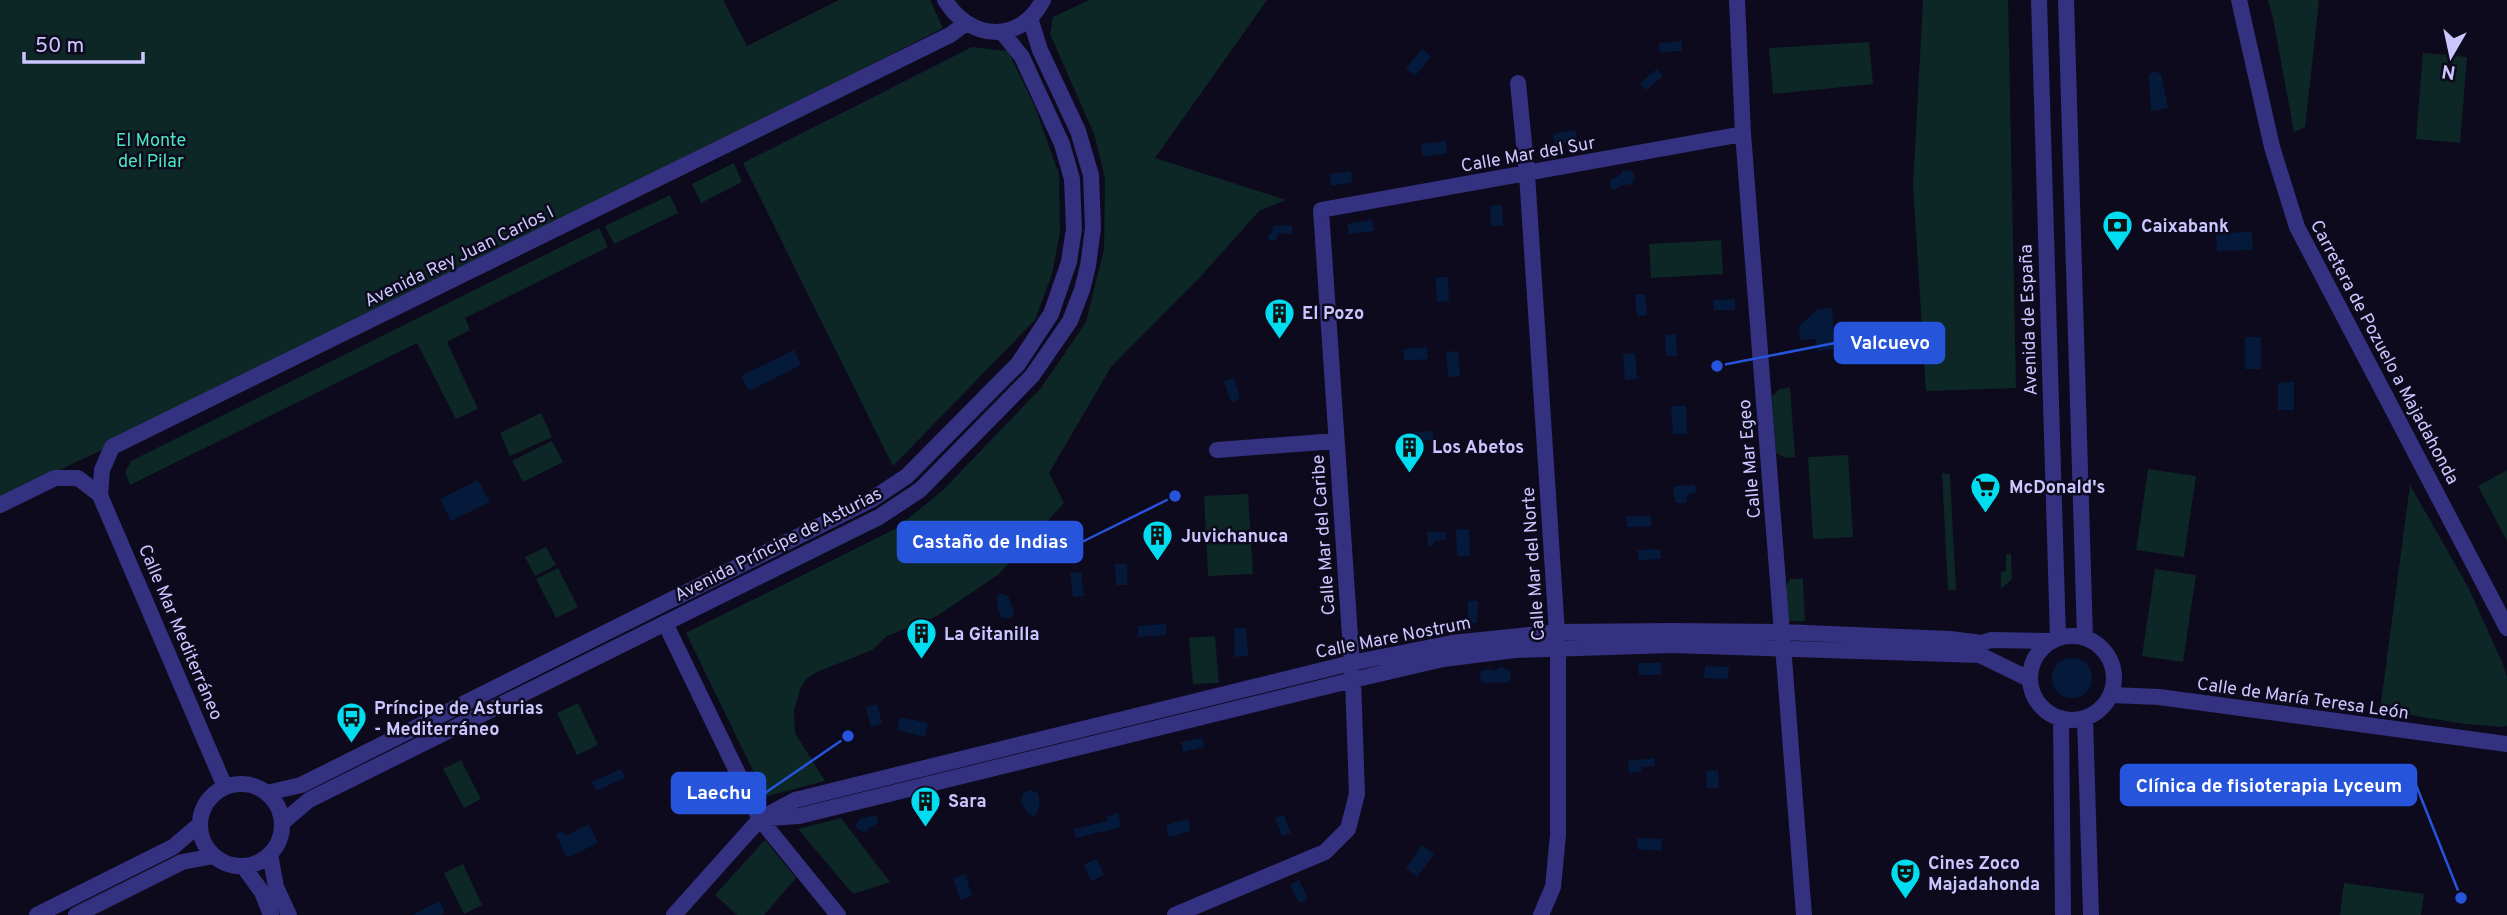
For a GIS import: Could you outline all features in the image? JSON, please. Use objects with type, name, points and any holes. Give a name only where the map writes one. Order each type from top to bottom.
[{"type":"street","points":[[945,0],[953,13],[965,24],[976,30],[1002,32],[1017,27],[1030,18],[1042,0]]},
{"type":"street","name":"Calle Mar Egeo","points":[[1737,0],[1743,134],[1804,915]]},
{"type":"street","name":"Avenida de España","points":[[2039,0],[2055,639]]},
{"type":"street","points":[[2066,0],[2085,638]]},
{"type":"street","name":"Carretera de Pozuelo a Majadahonda","points":[[2239,0],[2272,147],[2297,227],[2507,628]]},
{"type":"street","name":"Avenida Príncipe de Asturias","points":[[282,822],[309,800],[879,517],[920,490],[1032,376],[1070,321],[1082,290],[1093,228],[1091,175],[1078,131],[1040,50],[1030,18]]},
{"type":"street","name":"Avenida Rey Juan Carlos I","points":[[100,494],[102,470],[113,447],[950,35],[965,24]]},
{"type":"street","name":"Avenida Príncipe de Asturias","points":[[267,793],[301,785],[871,500],[907,476],[1018,364],[1051,314],[1062,288],[1074,229],[1072,179],[1059,136],[1038,89],[1022,57],[1002,32]]},
{"type":"street","name":"Calle Mar del Norte","points":[[1518,83],[1527,174],[1558,640],[1558,835],[1553,887],[1541,915]]},
{"type":"street","name":"Calle Mar del Sur","points":[[1321,210],[1743,134]]},
{"type":"street","name":"Calle Mar del Caribe","points":[[1175,915],[1325,852],[1348,829],[1357,794],[1352,663],[1321,210]]},
{"type":"street","points":[[1217,450],[1336,441]]},
{"type":"street","points":[[0,505],[55,478],[78,478],[100,494]]},
{"type":"street","name":"Calle Mar Mediterráneo","points":[[100,494],[225,787]]},
{"type":"street","points":[[665,623],[760,819],[838,915]]},
{"type":"street","points":[[2071,636],[2085,638],[2095,643],[2110,661],[2113,672],[2110,695],[2096,713],[2073,720],[2061,718],[2049,713],[2032,693],[2029,679],[2031,668],[2043,647],[2055,639],[2071,636]]},
{"type":"street","name":"Calle Mare Nostrum","points":[[1985,654],[1990,640],[2055,639]]},
{"type":"street","name":"Calle Mare Nostrum","points":[[760,819],[799,816],[1443,659],[1515,650],[1558,640]]},
{"type":"street","name":"Calle Mare Nostrum","points":[[674,915],[760,819],[804,798],[1352,663],[1452,643],[1558,640],[1672,645],[1783,640],[1985,654],[2029,679]]},
{"type":"street","name":"Calle de María Teresa León","points":[[2110,695],[2159,697],[2507,747]]},
{"type":"street","points":[[2061,718],[2063,915]]},
{"type":"street","points":[[2085,718],[2091,915]]},
{"type":"street","points":[[37,915],[173,847],[200,824],[207,802],[225,787],[247,785],[267,793],[277,806],[282,822],[281,834],[270,854],[253,864],[243,866],[223,862],[214,856],[206,847],[200,824]]},
{"type":"street","points":[[270,854],[276,887],[289,915]]},
{"type":"street","points":[[76,915],[182,862],[214,856]]},
{"type":"street","points":[[243,866],[262,892],[271,915]]},
{"type":"green space","name":"El Monte del Pilar","points":[[0,0],[723,0],[747,46],[839,0],[930,0],[943,28],[104,449],[0,498]]},
{"type":"green space","points":[[1089,0],[1267,0],[1155,158],[1286,200],[1259,211],[1202,275],[1111,367],[1049,473],[1064,503],[999,574],[937,616],[887,636],[872,650],[806,679],[794,710],[795,733],[825,781],[767,796],[686,633],[895,529],[942,491],[1041,388],[1086,322],[1104,249],[1105,178],[1094,134],[1050,34],[1053,17]]},
{"type":"green space","points":[[1923,0],[2008,0],[2016,388],[1926,391],[1913,186]]},
{"type":"green space","points":[[2268,0],[2319,0],[2305,127],[2294,132],[2273,18]]},
{"type":"green space","points":[[1869,42],[1873,84],[1773,94],[1769,48]]},
{"type":"green space","points":[[972,47],[1008,51],[1035,107],[1059,174],[1060,232],[1052,274],[1035,320],[893,466],[743,163]]},
{"type":"green space","points":[[2423,53],[2467,57],[2460,143],[2416,139]]},
{"type":"green space","points":[[734,163],[742,182],[701,203],[692,184]]},
{"type":"green space","points":[[670,195],[678,213],[614,244],[605,226]]},
{"type":"green space","points":[[599,228],[608,247],[465,318],[470,330],[447,342],[478,409],[456,419],[417,343],[130,485],[125,472],[131,461]]},
{"type":"green space","points":[[1721,240],[1723,274],[1651,278],[1649,244]]},
{"type":"green space","points":[[1790,387],[1795,457],[1786,458],[1776,453],[1772,397],[1778,390]]},
{"type":"green space","points":[[541,413],[552,437],[510,456],[500,433]]},
{"type":"green space","points":[[552,441],[563,462],[523,482],[512,461]]},
{"type":"green space","points":[[1848,455],[1853,537],[1813,539],[1808,457]]},
{"type":"green space","points":[[2148,469],[2196,476],[2184,557],[2136,550]]},
{"type":"green space","points":[[2507,470],[2507,541],[2478,486]]},
{"type":"green space","points":[[1942,473],[1950,474],[1956,590],[1948,590]]},
{"type":"green space","points":[[2410,485],[2468,587],[2502,662],[2507,677],[2505,727],[2465,724],[2380,710]]},
{"type":"green space","points":[[1248,494],[1253,574],[1208,576],[1204,496]]},
{"type":"green space","points":[[546,547],[556,565],[535,576],[525,557]]},
{"type":"green space","points":[[2006,554],[2011,554],[2012,579],[2001,589],[2001,572],[2006,571]]},
{"type":"green space","points":[[558,568],[578,607],[556,618],[536,579]]},
{"type":"green space","points":[[2155,569],[2196,575],[2183,662],[2142,656]]},
{"type":"green space","points":[[1790,579],[1803,579],[1805,621],[1787,621],[1785,588]]},
{"type":"green space","points":[[1215,636],[1219,683],[1193,684],[1189,638]]},
{"type":"green space","points":[[578,703],[598,745],[577,755],[557,713]]},
{"type":"green space","points":[[461,760],[481,799],[464,808],[443,769]]},
{"type":"green space","points":[[841,818],[890,882],[853,894],[798,829]]},
{"type":"green space","points":[[765,840],[796,878],[764,915],[737,915],[715,895]]},
{"type":"green space","points":[[463,864],[482,905],[464,914],[444,873]]},
{"type":"green space","points":[[2344,883],[2424,894],[2421,915],[2340,915]]},
{"type":"water","points":[[1682,41],[1682,51],[1660,52],[1659,43]]},
{"type":"water","points":[[1422,49],[1431,57],[1415,76],[1406,68]]},
{"type":"water","points":[[1657,69],[1663,76],[1646,90],[1640,83]]},
{"type":"water","points":[[2154,71],[2161,74],[2168,108],[2151,111],[2149,75]]},
{"type":"water","points":[[1576,130],[1577,141],[1555,145],[1553,134]]},
{"type":"water","points":[[1446,141],[1447,153],[1423,157],[1421,144]]},
{"type":"water","points":[[1632,170],[1635,178],[1631,184],[1611,189],[1610,179],[1618,177],[1623,171]]},
{"type":"water","points":[[1351,171],[1352,182],[1331,186],[1329,174]]},
{"type":"water","points":[[1502,205],[1503,226],[1491,226],[1490,206]]},
{"type":"water","points":[[1372,220],[1374,231],[1349,234],[1347,224]]},
{"type":"water","points":[[1292,225],[1292,234],[1279,233],[1276,240],[1270,241],[1268,235],[1272,233],[1273,226]]},
{"type":"water","points":[[2252,232],[2253,250],[2217,251],[2216,233]]},
{"type":"water","points":[[1436,277],[1448,277],[1449,301],[1437,302]]},
{"type":"water","points":[[1645,294],[1647,315],[1637,316],[1635,295]]},
{"type":"water","points":[[1735,299],[1735,310],[1714,310],[1713,300]]},
{"type":"water","points":[[1832,308],[1835,349],[1817,351],[1816,339],[1800,340],[1799,326],[1818,309]]},
{"type":"water","points":[[1676,334],[1677,356],[1666,356],[1665,335]]},
{"type":"water","points":[[2245,337],[2261,337],[2261,369],[2245,369]]},
{"type":"water","points":[[1427,347],[1428,359],[1404,361],[1404,349]]},
{"type":"water","points":[[794,350],[801,365],[749,391],[741,376]]},
{"type":"water","points":[[1458,351],[1460,376],[1448,377],[1446,352]]},
{"type":"water","points":[[1635,353],[1637,379],[1625,380],[1623,354]]},
{"type":"water","points":[[1234,378],[1240,399],[1231,402],[1224,381]]},
{"type":"water","points":[[2294,382],[2294,410],[2278,410],[2278,383]]},
{"type":"water","points":[[1671,406],[1686,406],[1687,434],[1673,434]]},
{"type":"water","points":[[1433,431],[1433,440],[1411,441],[1411,432]]},
{"type":"water","points":[[478,480],[490,502],[451,521],[440,499]]},
{"type":"water","points":[[1695,485],[1696,493],[1688,494],[1686,503],[1676,503],[1673,493],[1675,486]]},
{"type":"water","points":[[1626,516],[1651,516],[1651,526],[1627,527]]},
{"type":"water","points":[[1469,529],[1470,556],[1457,556],[1456,530]]},
{"type":"water","points":[[1427,532],[1446,532],[1446,540],[1434,541],[1433,546],[1428,546]]},
{"type":"water","points":[[1660,549],[1661,559],[1639,560],[1638,550]]},
{"type":"water","points":[[1115,564],[1127,564],[1127,585],[1116,585]]},
{"type":"water","points":[[1081,572],[1084,596],[1073,597],[1070,573]]},
{"type":"water","points":[[999,593],[1008,596],[1014,611],[1010,618],[1002,618],[997,601]]},
{"type":"water","points":[[1468,601],[1478,601],[1477,623],[1468,623]]},
{"type":"water","points":[[1166,624],[1166,635],[1138,637],[1138,626]]},
{"type":"water","points":[[1234,628],[1246,628],[1248,656],[1235,657]]},
{"type":"water","points":[[2072,658],[2086,664],[2092,678],[2086,692],[2072,698],[2058,692],[2052,678],[2058,664]]},
{"type":"water","points":[[1638,663],[1661,663],[1661,675],[1639,675]]},
{"type":"water","points":[[1705,666],[1729,667],[1728,679],[1704,678]]},
{"type":"water","points":[[1501,667],[1510,671],[1511,678],[1507,683],[1486,684],[1480,679],[1481,671],[1494,671]]},
{"type":"water","points":[[877,704],[882,724],[871,727],[866,707]]},
{"type":"water","points":[[900,717],[928,723],[925,737],[897,730]]},
{"type":"water","points":[[1202,738],[1204,747],[1183,752],[1181,742]]},
{"type":"water","points":[[1654,758],[1655,766],[1641,767],[1641,772],[1629,773],[1628,761]]},
{"type":"water","points":[[621,769],[625,778],[596,791],[592,782]]},
{"type":"water","points":[[1718,770],[1719,788],[1707,788],[1706,771]]},
{"type":"water","points":[[1029,790],[1037,792],[1039,797],[1039,808],[1034,816],[1028,814],[1021,802],[1023,794]]},
{"type":"water","points":[[1118,813],[1121,827],[1076,838],[1074,829],[1108,821],[1107,816]]},
{"type":"water","points":[[876,815],[879,822],[864,832],[857,829],[856,824],[860,819]]},
{"type":"water","points":[[1284,815],[1291,833],[1282,836],[1275,818]]},
{"type":"water","points":[[1188,819],[1191,831],[1169,837],[1166,825]]},
{"type":"water","points":[[589,824],[598,843],[567,858],[556,834],[562,831],[565,836]]},
{"type":"water","points":[[1638,838],[1662,839],[1661,851],[1637,849]]},
{"type":"water","points":[[1422,845],[1434,854],[1417,877],[1406,868]]},
{"type":"water","points":[[1097,859],[1104,875],[1091,881],[1084,864]]},
{"type":"water","points":[[965,874],[972,896],[960,900],[953,878]]},
{"type":"water","points":[[1299,880],[1308,899],[1299,903],[1290,885]]},
{"type":"water","points":[[439,901],[445,913],[413,915]]},
{"type":"place","name":"Caixabank","points":[[2118,253]]},
{"type":"place","name":"El Pozo","points":[[1279,340]]},
{"type":"place","name":"Valcuevo","points":[[1717,366]]},
{"type":"place","name":"Los Abetos","points":[[1409,474]]},
{"type":"place","name":"Castaño de Indias","points":[[1175,496]]},
{"type":"place","name":"McDonald's","points":[[1986,514]]},
{"type":"place","name":"Juvichanuca","points":[[1158,563]]},
{"type":"place","name":"La Gitanilla","points":[[921,661]]},
{"type":"place","name":"Laechu","points":[[848,736]]},
{"type":"place","name":"Príncipe de Asturias - Mediterráneo","points":[[351,745]]},
{"type":"place","name":"Sara","points":[[925,828]]},
{"type":"place","name":"Clínica de fisioterapia Lyceum","points":[[2461,898]]},
{"type":"place","name":"Cines Zoco Majadahonda","points":[[1905,900]]}]
